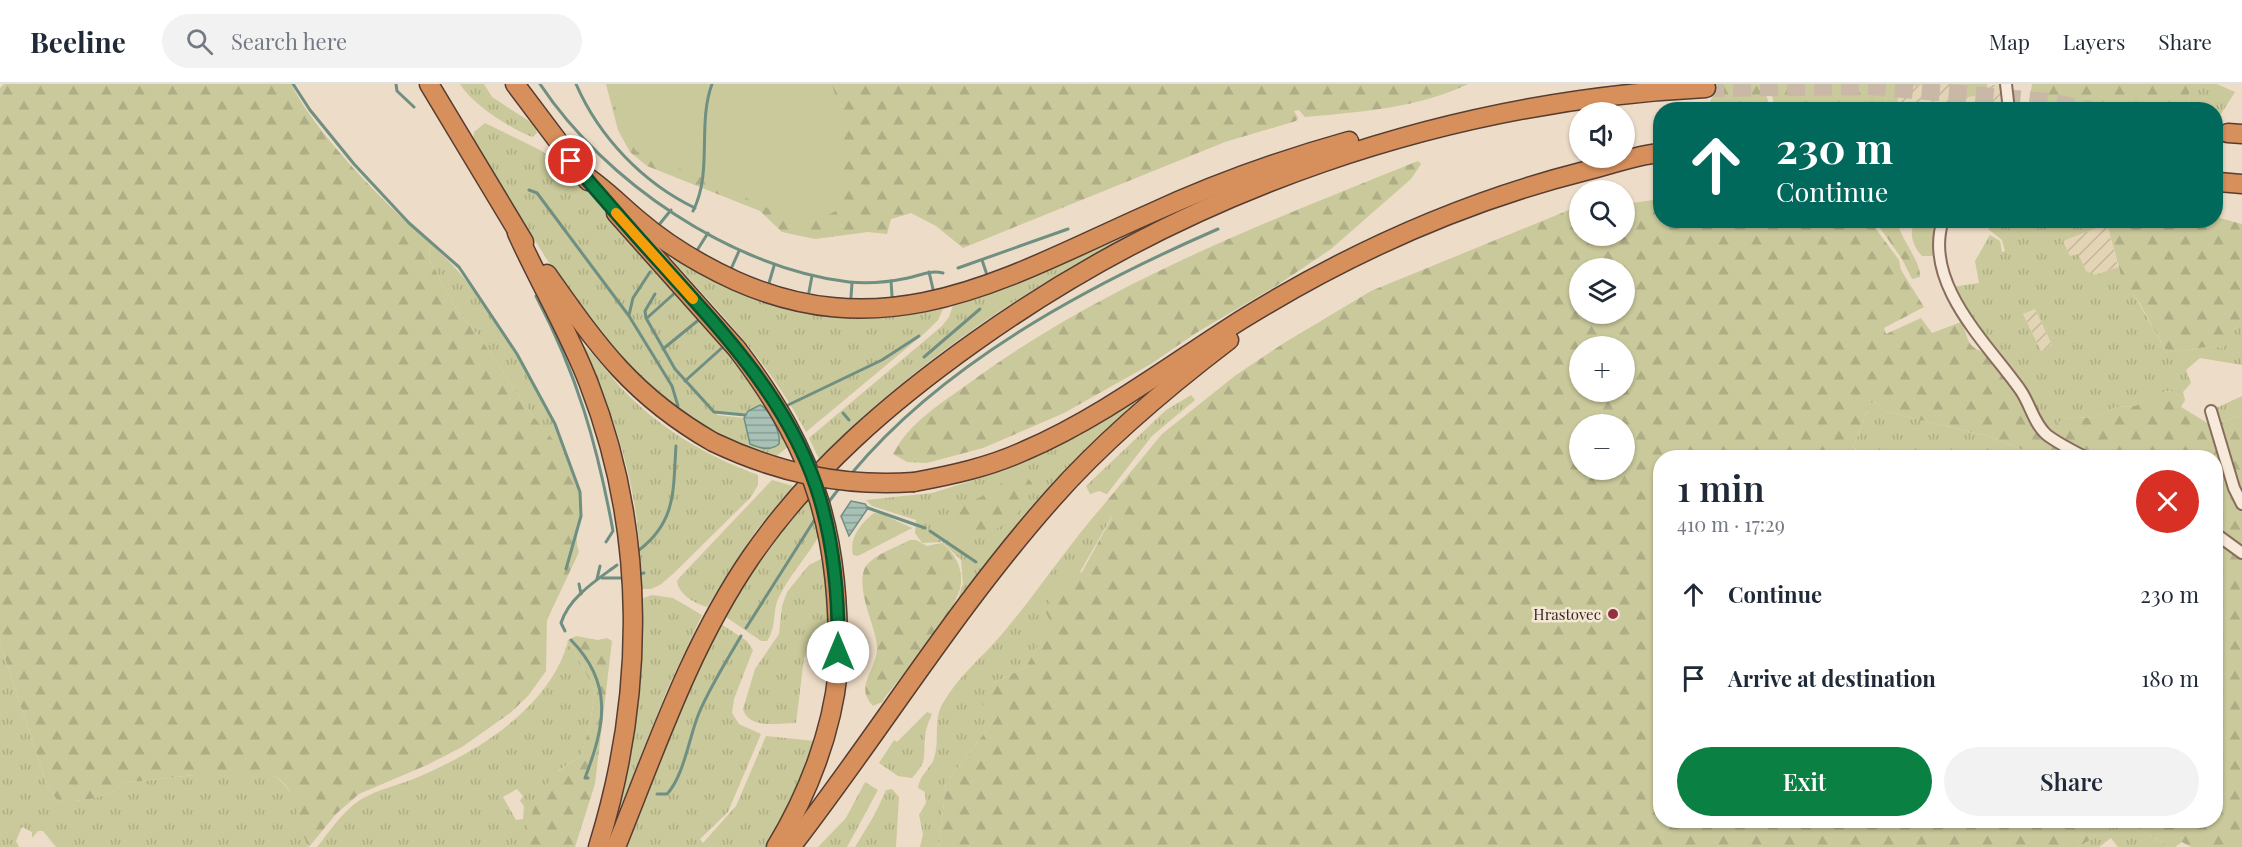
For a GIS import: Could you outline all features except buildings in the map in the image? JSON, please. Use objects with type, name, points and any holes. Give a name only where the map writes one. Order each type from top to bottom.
[{"type":"highway","points":[[429,84],[517,233],[581,323],[618,369],[668,415],[713,442],[765,465],[816,478],[866,483],[914,482],[1000,461],[1046,441],[1112,403],[1242,320],[1329,268],[1424,224],[1482,202],[1545,181],[1653,155]]},
{"type":"highway","points":[[515,84],[581,173],[737,349],[784,417],[815,486],[829,534],[837,583],[838,671],[830,719],[815,765],[796,811],[776,847]]},
{"type":"highway","points":[[616,847],[671,710],[715,617],[766,537],[825,467],[912,388],[993,328],[1087,270],[1213,206],[1330,160],[1426,130],[1582,99],[1706,87]]},
{"type":"highway","points":[[581,173],[673,246],[738,282],[762,291],[810,303],[887,307],[937,301],[986,287],[1194,194],[1273,164],[1373,135],[1396,130],[1426,130]]},
{"type":"highway","points":[[2223,182],[2242,184]]},
{"type":"highway","points":[[517,233],[580,361],[608,440],[623,506],[633,594],[633,657],[628,715],[616,782],[598,847]]},
{"type":"highway","points":[[791,847],[976,593],[1022,534],[1071,478],[1114,436],[1187,373],[1250,325],[1310,286],[1329,268]]},
{"type":"street","points":[[2006,84],[2008,102]]},
{"type":"street","points":[[1942,228],[1940,242],[1942,262],[1949,284],[1965,317],[2021,392],[2045,434],[2073,450]]},
{"type":"street","points":[[2211,411],[2223,450]]},
{"type":"street","points":[[2223,451],[2234,488],[2242,504]]},
{"type":"street","points":[[2223,539],[2242,553]]},
{"type":"shaded area","points":[[1925,84],[1953,84],[1954,89],[2002,84],[2005,102],[1898,102],[1897,90]]},
{"type":"shaded area","points":[[2097,228],[2108,228],[2118,267],[2095,275],[2086,271],[2078,254],[2070,256],[2063,241]]},
{"type":"shaded area","points":[[2035,309],[2052,345],[2041,351],[2023,314]]},
{"type":"shaded area","points":[[760,405],[771,416],[777,428],[779,444],[772,448],[750,444],[744,418],[748,411]]},
{"type":"shaded area","points":[[851,501],[865,504],[868,508],[849,536],[841,516]]},
{"type":"green space","points":[[4,84],[291,84],[317,125],[353,168],[429,242],[430,261],[455,307],[481,339],[531,414],[555,442],[561,440],[580,497],[581,511],[577,540],[579,552],[547,620],[546,671],[528,696],[510,713],[462,747],[427,765],[359,794],[336,814],[309,847],[292,796],[280,780],[270,775],[194,775],[123,783],[102,796],[75,801],[58,801],[48,788],[0,643],[0,88]]},
{"type":"green space","points":[[460,84],[484,84],[492,97],[535,125],[537,133],[532,137],[502,122],[474,100]]},
{"type":"green space","points":[[606,84],[1468,84],[1429,99],[1388,108],[1305,117],[1299,110],[1294,111],[1298,118],[1296,121],[1225,142],[963,248],[936,226],[911,213],[891,219],[887,234],[868,232],[815,239],[782,232],[760,211],[647,166],[630,152],[618,130]]},
{"type":"green space","points":[[611,84],[832,84],[842,118],[838,210],[805,226],[715,183],[636,151],[618,121]]},
{"type":"green space","points":[[1723,84],[1762,84],[1768,102],[1710,102],[1713,96],[1721,91]]},
{"type":"green space","points":[[1768,84],[1884,84],[1886,102],[1774,102]]},
{"type":"green space","points":[[1884,84],[1925,84],[1897,90],[1898,102],[1886,102]]},
{"type":"green space","points":[[1953,84],[1987,84],[1987,93],[1964,98],[1954,89]]},
{"type":"green space","points":[[2032,84],[2195,84],[2190,88],[2188,102],[2029,102]]},
{"type":"green space","points":[[2195,84],[2217,84],[2235,92],[2223,111],[2223,102],[2188,102],[2190,88]]},
{"type":"green space","points":[[485,123],[540,150],[571,172],[739,364],[790,445],[773,459],[738,445],[691,421],[633,376],[554,271],[473,140],[474,132]],"holes":[[[748,411],[775,448],[764,449],[751,444],[744,418],[717,415],[716,412],[746,414]]]},
{"type":"green space","points":[[1418,161],[1421,164],[1411,179],[1331,249],[1276,286],[1196,333],[1151,364],[1064,413],[983,448],[927,463],[907,462],[893,454],[916,424],[936,407],[1021,348],[1075,315],[1186,258]]},
{"type":"green space","points":[[1203,200],[1099,252],[999,312],[951,345],[905,381],[819,459],[809,438],[942,326],[949,317],[953,305],[1048,269],[1140,226]]},
{"type":"green space","points":[[1653,200],[1653,228],[1875,228],[1899,260],[1901,270],[1924,307],[1884,328],[1886,334],[1921,318],[1932,333],[1961,322],[1968,341],[1974,348],[1985,352],[2030,412],[2070,450],[2023,450],[1988,436],[1887,412],[1875,402],[1870,403],[1853,448],[1855,450],[1653,450],[1653,828],[2086,828],[2092,830],[2088,841],[2076,847],[939,847],[946,783],[997,717],[982,704],[989,685],[1026,667],[1051,622],[1045,611],[1061,578],[1082,572],[1112,517],[1101,508],[1162,434],[1236,375],[1284,343],[1371,291],[1569,210],[1569,246],[1635,246],[1635,203]]},
{"type":"green space","points":[[2223,219],[2242,224],[2242,320],[2230,333],[2229,342],[2223,348],[2208,347],[2180,351],[2165,349],[2121,275],[2108,228],[2223,228]]},
{"type":"green space","points":[[1880,228],[1899,228],[1917,264],[1920,277],[1912,279],[1902,259]]},
{"type":"green space","points":[[1933,228],[1935,250],[1932,256],[1922,256],[1916,248],[1912,229]]},
{"type":"green space","points":[[2097,228],[2063,241],[2070,256],[2078,254],[2086,271],[2095,275],[2118,267],[2165,349],[2180,351],[2208,347],[2223,348],[2230,333],[2242,320],[2242,365],[2200,358],[2186,370],[2191,383],[2183,392],[2185,400],[2171,391],[2163,392],[2135,406],[2116,407],[2093,418],[2073,417],[2057,423],[2048,431],[1985,343],[1952,287],[1979,283],[1975,261],[1990,235],[2000,241],[2002,252],[2005,251],[2002,240],[1988,229]],"holes":[[[2035,309],[2052,345],[2041,351],[2023,314]]]},
{"type":"green space","points":[[429,242],[470,285],[505,334],[521,360],[561,440],[555,443],[531,414],[481,339],[455,307],[430,261]]},
{"type":"green space","points":[[673,258],[710,277],[912,312],[944,307],[938,320],[926,332],[806,432],[762,363],[673,261]]},
{"type":"green space","points":[[581,343],[627,394],[656,420],[688,442],[758,475],[758,485],[751,497],[673,574],[651,589],[640,589],[638,526],[626,462],[606,401]]},
{"type":"green space","points":[[2171,391],[2185,400],[2181,407],[2214,427],[2222,450],[2079,450],[2048,431],[2057,423],[2073,417],[2093,418],[2116,407],[2135,406],[2163,392]]},
{"type":"green space","points":[[1191,395],[1195,400],[1152,436],[1107,494],[1099,491],[1090,494],[1086,486],[1166,410]]},
{"type":"green space","points":[[2242,396],[2242,415],[2218,423],[2216,408]]},
{"type":"green space","points":[[1132,402],[1136,404],[1110,427],[1063,476],[955,607],[963,584],[961,560],[942,542],[922,543],[915,533],[916,520],[872,506],[866,500],[932,493],[1006,470],[1081,435]]},
{"type":"green space","points":[[1875,402],[1887,412],[1988,436],[2023,450],[1857,450],[1853,448],[1870,403]]},
{"type":"green space","points":[[2242,415],[2242,497],[2218,423]]},
{"type":"green space","points":[[2223,453],[2242,509],[2242,548],[2223,534]]},
{"type":"green space","points":[[1016,474],[1026,476],[1032,483],[1023,506],[1015,516],[1005,524],[983,534],[958,536],[953,526],[955,512]]},
{"type":"green space","points":[[772,480],[793,486],[755,532],[707,607],[688,598],[678,586],[677,581]]},
{"type":"green space","points":[[809,493],[820,534],[783,589],[777,602],[770,636],[767,641],[761,641],[723,615]]},
{"type":"green space","points":[[1101,508],[1112,516],[1026,667],[989,685],[997,717],[946,783],[939,847],[920,847],[923,834],[919,815],[926,803],[925,792],[918,788],[920,780],[933,761],[938,717],[943,703],[963,675],[1015,618]]},
{"type":"green space","points":[[874,513],[882,514],[912,528],[858,556],[853,555],[854,537],[864,522]]},
{"type":"green space","points":[[910,540],[916,540],[927,546],[942,543],[957,560],[961,583],[958,595],[940,626],[882,702],[873,706],[868,699],[866,686],[875,659],[877,643],[863,590],[864,570],[877,556]]},
{"type":"green space","points":[[2223,542],[2242,557],[2242,847],[2191,847],[2182,842],[2175,847],[2170,847],[2138,828],[2223,828]]},
{"type":"green space","points":[[825,557],[830,631],[821,640],[813,642],[804,658],[796,723],[765,724],[751,720],[743,709],[755,669],[779,634],[782,606],[787,592],[809,565]]},
{"type":"green space","points":[[652,595],[673,598],[702,615],[667,690],[618,813],[640,655],[641,599]]},
{"type":"green space","points":[[718,622],[747,641],[753,650],[734,699],[732,713],[739,724],[761,734],[728,812],[700,839],[703,843],[736,806],[766,736],[815,741],[801,783],[767,847],[623,847],[659,756]]},
{"type":"green space","points":[[576,636],[598,640],[607,638],[612,641],[595,784],[575,847],[525,847],[531,816],[541,794],[553,776],[581,756],[590,725],[595,691],[572,647],[567,645],[568,640]]},
{"type":"green space","points":[[0,643],[48,788],[58,801],[84,800],[102,796],[123,783],[194,775],[270,775],[279,779],[292,795],[308,847],[56,847],[43,831],[38,831],[32,838],[32,832],[22,827],[16,841],[19,847],[0,847]]},
{"type":"green space","points":[[567,645],[572,647],[595,691],[590,725],[581,756],[559,770],[531,816],[525,847],[317,847],[342,816],[360,800],[439,768],[462,756],[506,726],[543,690],[557,668]],"holes":[[[517,789],[523,796],[520,801],[524,806],[523,819],[516,820],[503,797]]]},
{"type":"green space","points":[[927,712],[932,714],[927,726],[923,763],[912,778],[898,776],[879,763],[894,740],[897,742]]},
{"type":"green space","points":[[865,782],[878,790],[847,847],[818,847],[846,818]]},
{"type":"green space","points":[[892,789],[899,797],[896,847],[855,847],[875,814],[886,790]]},
{"type":"green space","points":[[2081,828],[2138,828],[2170,847],[2118,847],[2111,838],[2099,847],[2076,847],[2087,843]]},
{"type":"waterway","points":[[293,84],[310,110],[354,164],[409,223],[459,267],[517,354],[555,424],[580,492],[581,516],[566,569]]},
{"type":"waterway","points":[[396,84],[397,91],[414,107]]},
{"type":"waterway","points":[[540,84],[567,120],[599,154],[635,186],[675,214],[717,239],[760,259],[805,273],[849,282],[886,282],[930,272],[943,273]]},
{"type":"waterway","points":[[576,84],[597,122],[625,156],[658,186],[695,208]]},
{"type":"waterway","points":[[693,211],[702,180],[706,116],[712,84]]},
{"type":"waterway","points":[[529,190],[537,193],[629,316],[672,386],[678,406]]},
{"type":"waterway","points":[[658,226],[671,210]]},
{"type":"waterway","points":[[958,268],[1068,229]]},
{"type":"waterway","points":[[851,474],[888,434],[929,397],[1020,331],[1118,276],[1218,229]]},
{"type":"waterway","points":[[696,252],[708,233]]},
{"type":"waterway","points":[[731,269],[739,251]]},
{"type":"waterway","points":[[982,260],[987,275]]},
{"type":"waterway","points":[[769,283],[774,266]]},
{"type":"waterway","points":[[629,315],[633,298],[650,272]]},
{"type":"waterway","points":[[929,272],[933,289]]},
{"type":"waterway","points":[[809,292],[812,276]]},
{"type":"waterway","points":[[891,281],[892,296]]},
{"type":"waterway","points":[[851,297],[852,283]]},
{"type":"waterway","points":[[647,318],[677,291]]},
{"type":"waterway","points":[[655,294],[645,311],[646,318],[675,369],[714,412],[745,415]]},
{"type":"waterway","points":[[536,296],[563,353],[584,410],[600,469],[613,531],[606,542]]},
{"type":"waterway","points":[[924,357],[980,309]]},
{"type":"waterway","points":[[663,349],[701,318]]},
{"type":"waterway","points":[[784,407],[882,360],[919,336]]},
{"type":"waterway","points":[[685,381],[724,346]]},
{"type":"waterway","points":[[843,413],[849,420]]},
{"type":"waterway","points":[[639,550],[651,539],[667,516],[673,490],[676,446]]},
{"type":"waterway","points":[[827,504],[841,486]]},
{"type":"waterway","points":[[868,508],[925,528]]},
{"type":"waterway","points":[[746,628],[817,516]]},
{"type":"waterway","points":[[930,531],[976,562]]},
{"type":"waterway","points":[[565,631],[561,623],[570,605],[584,590],[617,565]]},
{"type":"waterway","points":[[597,579],[600,566]]},
{"type":"waterway","points":[[640,574],[644,573]]},
{"type":"waterway","points":[[602,578],[621,578]]},
{"type":"waterway","points":[[579,584],[581,594]]},
{"type":"waterway","points":[[657,794],[667,794],[678,777],[699,713],[741,636]]},
{"type":"waterway","points":[[571,640],[585,656],[600,689],[601,723],[585,778],[588,778]]},
{"type":"tunnel","points":[[1706,88],[1870,86],[2048,102]]},
{"type":"slow traffic","points":[[616,213],[693,299]]},
{"type":"place","name":"Hrastovec","points":[[1613,614]]},
{"type":"route","points":[[571,161],[737,349],[771,396],[796,439],[823,510],[834,559],[837,583],[838,652]]}]
